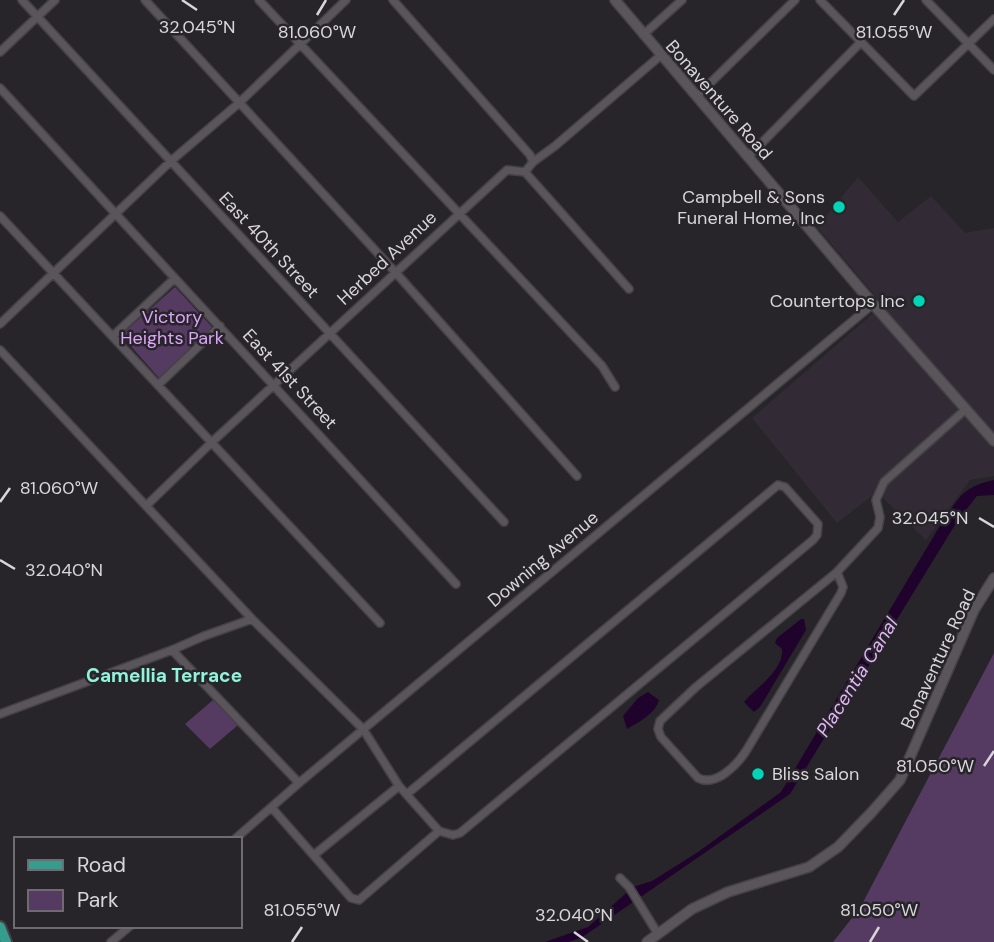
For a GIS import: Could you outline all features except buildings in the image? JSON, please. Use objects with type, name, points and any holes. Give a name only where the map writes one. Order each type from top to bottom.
[{"type":"main road","points":[[0,927],[6,942]]},
{"type":"street","name":"East 40th Street","points":[[22,0],[505,522]]},
{"type":"street","points":[[0,52],[55,0]]},
{"type":"street","points":[[145,0],[396,272],[577,476]]},
{"type":"street","points":[[259,0],[602,366],[615,387]]},
{"type":"street","points":[[0,324],[346,0]]},
{"type":"street","points":[[393,0],[530,155],[533,162]]},
{"type":"street","name":"Bonaventure Road","points":[[615,0],[873,304],[994,440]]},
{"type":"street","points":[[643,36],[682,0]]},
{"type":"street","points":[[697,96],[795,0]]},
{"type":"street","points":[[820,0],[914,96],[994,19]]},
{"type":"street","points":[[926,0],[994,70]]},
{"type":"street","points":[[748,158],[860,43]]},
{"type":"street","points":[[629,289],[525,172],[533,162],[660,56]]},
{"type":"street","name":"East 41st Street","points":[[0,88],[456,584]]},
{"type":"street","name":"Herbed Avenue","points":[[147,505],[457,214],[507,170],[525,172]]},
{"type":"street","points":[[0,216],[380,622]]},
{"type":"street","points":[[113,337],[174,279]]},
{"type":"street","name":"Downing Avenue","points":[[237,837],[873,304]]},
{"type":"street","points":[[158,385],[220,326]]},
{"type":"street","points":[[0,350],[252,620],[363,729],[399,786],[439,831],[453,835],[460,834],[813,540],[818,524],[785,487],[778,485],[407,794]]},
{"type":"street","points":[[837,572],[844,587],[841,593],[739,762],[713,779],[704,781],[698,778],[661,737],[658,729],[660,721],[696,687],[837,572],[863,546],[878,528],[880,517],[876,500],[884,482],[966,409]]},
{"type":"street","name":"Bonaventure Road","points":[[647,942],[692,909],[728,892],[809,867],[838,847],[871,813],[900,780],[974,610],[994,578]]},
{"type":"street","points":[[0,714],[252,620]]},
{"type":"street","points":[[172,650],[299,783]]},
{"type":"street","points":[[314,855],[399,786]]},
{"type":"street","points":[[272,808],[351,898],[359,900],[439,831]]},
{"type":"street","points":[[620,878],[629,887],[659,933]]},
{"type":"street","points":[[111,942],[128,928]]},
{"type":"shaded area","points":[[858,177],[898,222],[931,196],[965,233],[994,228],[994,476],[970,480],[926,540],[877,492],[837,523],[752,418],[883,305],[817,227]]},
{"type":"green space","name":"Victory Heights Park","points":[[175,287],[212,327],[159,378],[121,335]]},
{"type":"green space","points":[[994,653],[994,942],[833,942],[860,908]]},
{"type":"green space","points":[[213,700],[238,725],[210,749],[185,724]]},
{"type":"water","name":"Placentia Canal","points":[[994,480],[994,495],[977,496],[958,520],[790,794],[581,938],[568,942],[545,942],[588,927],[633,887],[652,881],[698,852],[781,792],[955,503],[966,491]]},
{"type":"water","points":[[804,619],[806,630],[760,707],[754,712],[744,702],[769,678],[779,664],[782,649],[775,643],[777,638]]},
{"type":"water","points":[[648,692],[659,700],[657,705],[646,717],[627,729],[623,716],[638,698]]},
{"type":"place","name":"Campbell & Sons Funeral Home, Inc","points":[[839,207]]},
{"type":"place","name":"Countertops Inc","points":[[919,301]]},
{"type":"place","name":"Bliss Salon","points":[[758,774]]},
{"type":"district","name":"Camellia Terrace","points":[[164,675]]}]
